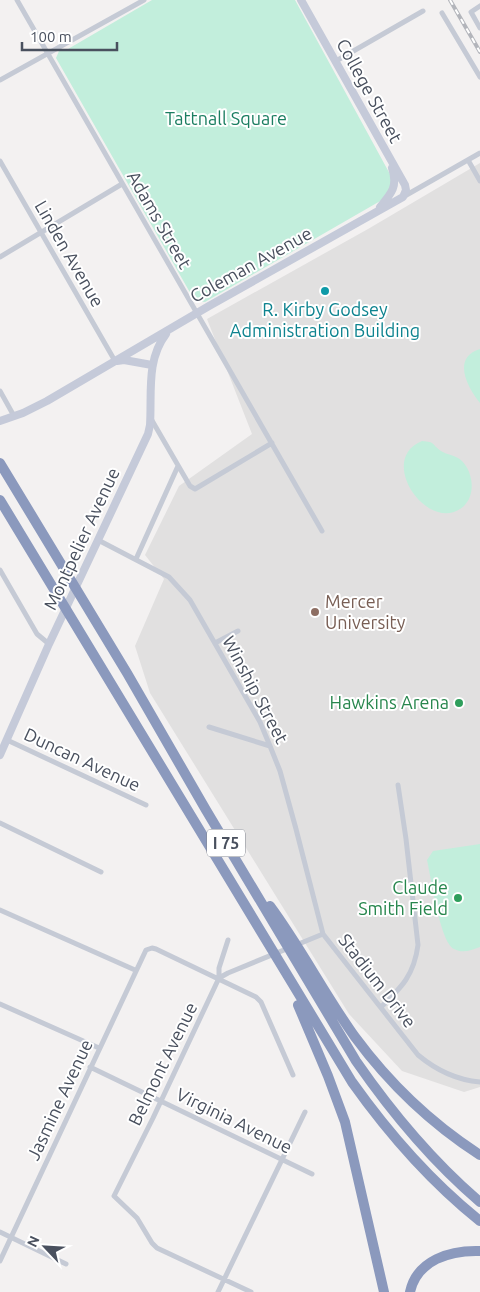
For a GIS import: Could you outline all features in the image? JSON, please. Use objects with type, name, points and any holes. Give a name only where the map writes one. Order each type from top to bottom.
[{"type":"highway","name":"I 75","points":[[0,463],[127,673],[325,1010],[379,1094],[418,1142],[480,1202]]},
{"type":"highway","name":"I 75","points":[[0,500],[347,1074],[369,1106],[419,1166],[480,1221]]},
{"type":"highway","points":[[249,882],[289,931],[355,1037],[373,1060],[401,1091],[428,1116],[480,1155]]},
{"type":"highway","points":[[278,960],[328,1076],[345,1122],[384,1292]]},
{"type":"highway","points":[[468,1192],[480,1198]]},
{"type":"highway","points":[[410,1292],[416,1276],[432,1261],[456,1252],[480,1252]]},
{"type":"street","name":"Adams Street","points":[[17,0],[49,52],[122,184],[322,531]]},
{"type":"street","points":[[0,80],[144,0]]},
{"type":"street","name":"College Street","points":[[301,0],[405,185],[406,192],[403,197]]},
{"type":"street","points":[[480,6],[471,12],[480,28]]},
{"type":"street","points":[[336,60],[423,11]]},
{"type":"street","points":[[442,13],[480,77]]},
{"type":"street","points":[[374,214],[394,188],[395,179],[386,152]]},
{"type":"street","points":[[403,197],[480,153]]},
{"type":"street","points":[[468,160],[480,181]]},
{"type":"street","name":"Linden Avenue","points":[[0,161],[115,361]]},
{"type":"street","points":[[0,257],[122,184]]},
{"type":"street","name":"Coleman Avenue","points":[[0,421],[47,401],[197,312],[403,197]]},
{"type":"street","name":"Montpelier Avenue","points":[[0,755],[54,632],[148,434],[152,365],[157,349],[168,330]]},
{"type":"street","points":[[115,361],[124,360],[152,365]]},
{"type":"street","points":[[0,391],[14,416]]},
{"type":"street","points":[[150,417],[190,486],[194,489],[272,443]]},
{"type":"street","points":[[136,560],[178,466]]},
{"type":"street","name":"Winship Street","points":[[98,540],[169,577],[190,600],[215,643],[260,722],[280,771],[323,934]]},
{"type":"street","points":[[0,570],[37,634],[49,644]]},
{"type":"street","points":[[215,643],[238,631]]},
{"type":"street","points":[[209,727],[270,746]]},
{"type":"street","name":"Duncan Avenue","points":[[4,743],[146,805]]},
{"type":"street","points":[[381,1007],[399,990],[409,976],[417,957],[418,945],[398,785]]},
{"type":"street","points":[[0,823],[101,872]]},
{"type":"street","points":[[0,910],[135,970]]},
{"type":"street","name":"Stadium Drive","points":[[219,978],[323,934],[410,1046],[427,1062],[448,1074],[480,1082]]},
{"type":"street","name":"Belmont Avenue","points":[[224,1280],[157,1248],[137,1218],[114,1196],[219,978],[219,968],[228,940]]},
{"type":"street","name":"Jasmine Avenue","points":[[0,1261],[146,950],[156,949],[219,978]]},
{"type":"street","points":[[219,978],[258,999],[293,1075]]},
{"type":"street","points":[[0,1004],[99,1048]]},
{"type":"street","name":"Virginia Avenue","points":[[90,1067],[312,1174]]},
{"type":"street","points":[[218,1292],[305,1112]]},
{"type":"street","points":[[0,1232],[66,1264]]},
{"type":"street","points":[[224,1280],[250,1292]]},
{"type":"shaded area","name":"Mercer University","points":[[480,163],[480,1087],[464,1092],[402,1071],[349,1014],[150,693],[135,646],[164,579],[145,555],[179,486],[252,434],[207,319],[368,229]]},
{"type":"green space","name":"Tattnall Square","points":[[152,0],[295,0],[391,176],[391,187],[382,200],[205,302],[197,301],[192,296],[56,58],[59,51],[68,49]]},
{"type":"green space","points":[[480,349],[480,403],[467,382],[464,366],[466,359],[471,353]]},
{"type":"green space","points":[[422,441],[432,443],[441,451],[460,459],[469,471],[472,489],[468,501],[464,506],[451,513],[436,512],[423,504],[413,492],[406,478],[404,464],[409,451]]},
{"type":"green space","name":"Claude Smith Field","points":[[480,844],[480,947],[461,951],[454,949],[444,935],[427,860],[433,851]]},
{"type":"railway","points":[[450,0],[480,52]]},
{"type":"place","name":"R. Kirby Godsey Administration Building","points":[[325,291]]},
{"type":"place","name":"Mercer University","points":[[315,612]]},
{"type":"place","name":"Hawkins Arena","points":[[459,703]]},
{"type":"place","name":"Claude Smith Field","points":[[458,898]]}]
